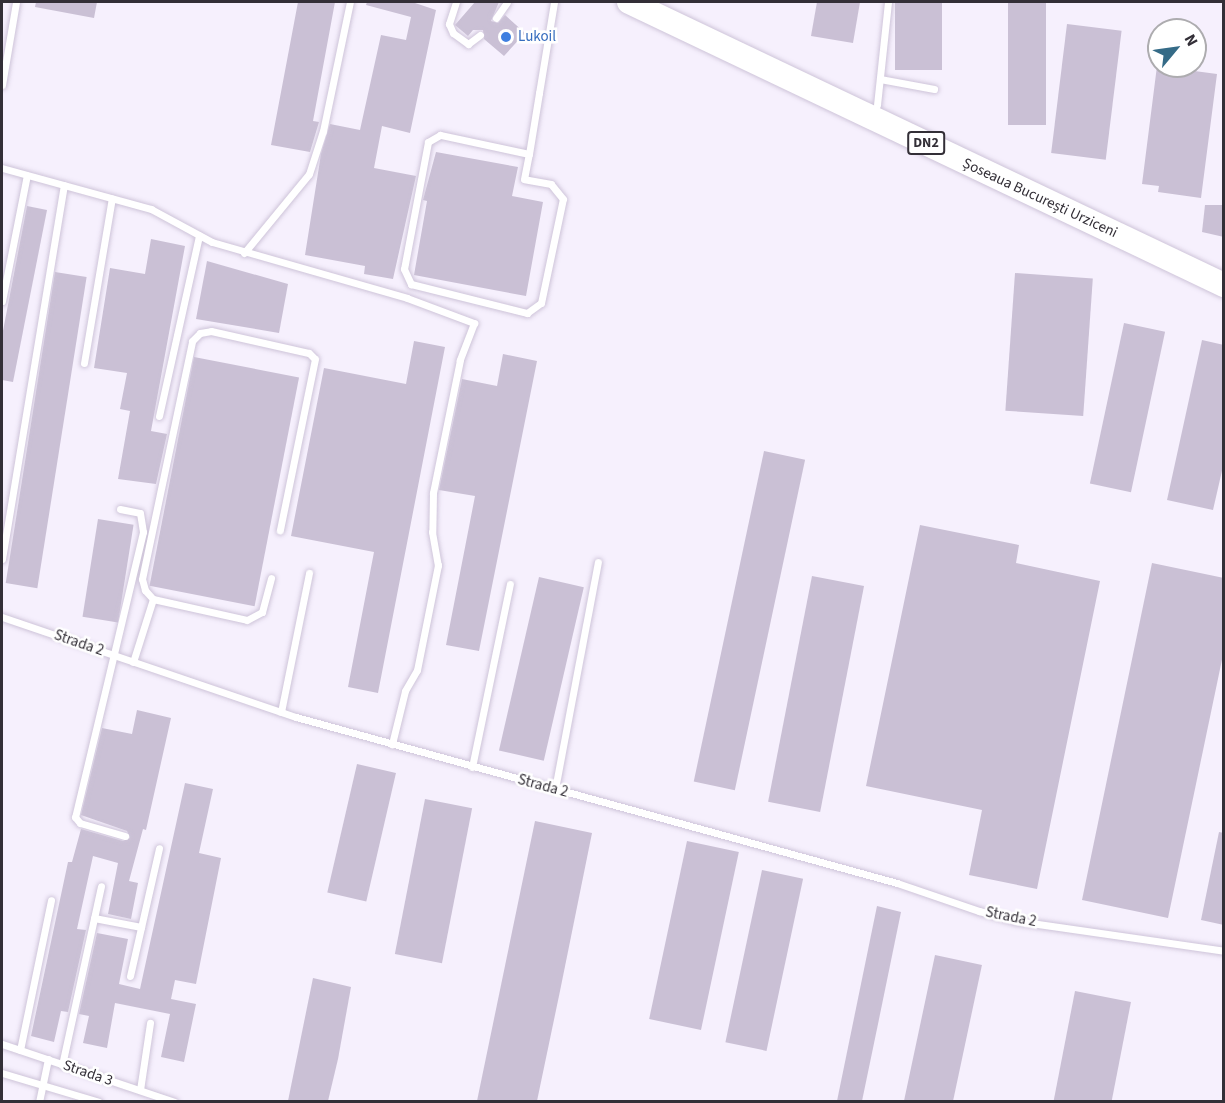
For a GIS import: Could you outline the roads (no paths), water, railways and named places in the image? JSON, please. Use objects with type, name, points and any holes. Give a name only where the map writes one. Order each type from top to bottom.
[{"type":"highway","name":"Șoseaua București Urziceni","points":[[629,2],[1224,285]]},
{"type":"highway","name":"Șoseaua București Urziceni","points":[[661,2],[1224,270]]},
{"type":"lane","points":[[2,85],[16,2]]},
{"type":"lane","points":[[244,253],[309,174],[323,130],[350,2]]},
{"type":"lane","points":[[456,2],[449,24],[453,33],[468,44],[480,35]]},
{"type":"lane","points":[[496,18],[507,2]]},
{"type":"lane","points":[[529,154],[440,135],[428,142],[404,269],[411,284],[527,313],[535,310],[541,303],[562,199],[551,184],[524,179],[529,154],[554,2]]},
{"type":"lane","points":[[877,105],[888,2]]},
{"type":"lane","points":[[880,79],[934,89]]},
{"type":"lane","points":[[2,168],[152,209],[199,235],[244,253],[407,298],[474,323],[460,360],[433,493],[432,532],[438,565],[417,670],[405,691],[392,744]]},
{"type":"lane","points":[[2,301],[27,175]]},
{"type":"lane","points":[[2,559],[64,185]]},
{"type":"lane","points":[[84,363],[112,198]]},
{"type":"lane","points":[[159,416],[199,235]]},
{"type":"lane","points":[[271,578],[262,612],[248,620],[153,598],[145,590],[142,579],[192,340],[200,333],[211,332],[309,353],[315,359],[280,530]]},
{"type":"lane","points":[[120,509],[140,513],[144,521],[75,817],[80,823],[125,836]]},
{"type":"lane","points":[[555,789],[598,562]]},
{"type":"lane","points":[[281,712],[309,573]]},
{"type":"lane","points":[[471,767],[510,584]]},
{"type":"lane","points":[[133,662],[153,598]]},
{"type":"lane","name":"Strada 2","points":[[2,617],[281,712],[471,767],[897,883],[979,911],[1017,921],[1092,930],[1224,951]]},
{"type":"lane","points":[[130,976],[159,848]]},
{"type":"lane","points":[[62,1065],[101,886]]},
{"type":"lane","points":[[20,1050],[51,900]]},
{"type":"lane","points":[[94,918],[141,927]]},
{"type":"lane","points":[[140,1090],[150,1023]]},
{"type":"lane","name":"Strada 3","points":[[2,1044],[174,1101]]},
{"type":"lane","points":[[39,1101],[48,1059]]},
{"type":"lane","points":[[2,1073],[99,1101]]},
{"type":"place","name":"Lukoil","points":[[506,37]]}]
